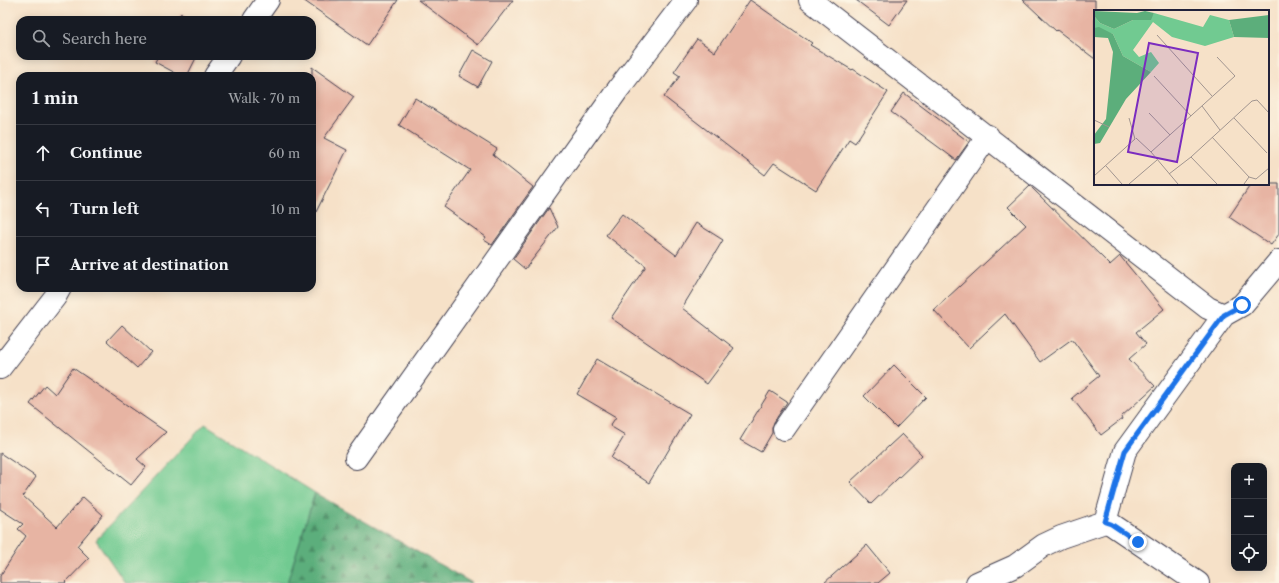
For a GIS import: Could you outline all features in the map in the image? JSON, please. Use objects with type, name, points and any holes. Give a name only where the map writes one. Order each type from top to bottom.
[{"type":"street","points":[[257,16],[268,0]]},
{"type":"street","points":[[356,458],[619,88],[686,0]]},
{"type":"street","points":[[810,0],[988,136],[1208,308],[1224,315]]},
{"type":"street","points":[[218,72],[226,60]]},
{"type":"street","points":[[784,429],[988,136]]},
{"type":"street","points":[[1105,522],[1125,451],[1224,315],[1242,305],[1279,261]]},
{"type":"street","points":[[0,368],[58,292]]},
{"type":"street","points":[[977,583],[1015,566],[1044,545],[1061,537],[1105,522],[1111,524],[1198,583]]},
{"type":"green space","points":[[205,424],[315,493],[287,583],[125,583],[96,540]]},
{"type":"green space","points":[[315,493],[472,583],[287,583]]},
{"type":"building","points":[[303,0],[398,0],[367,45]]},
{"type":"building","points":[[418,0],[513,0],[478,45]]},
{"type":"building","points":[[750,0],[812,43],[810,45],[852,70],[853,69],[888,92],[855,143],[849,139],[816,190],[774,163],[765,175],[664,97],[680,76],[674,72],[697,39],[715,52]]},
{"type":"building","points":[[856,0],[907,0],[889,25]]},
{"type":"building","points":[[1023,0],[1095,0],[1094,58],[1057,30],[1056,31]]},
{"type":"building","points":[[181,13],[187,16],[179,16]]},
{"type":"building","points":[[473,50],[492,61],[478,87],[459,76]]},
{"type":"building","points":[[156,60],[195,60],[189,72],[174,72],[155,62]]},
{"type":"building","points":[[312,67],[354,97],[324,138],[347,150],[316,212],[316,72],[312,72]]},
{"type":"building","points":[[904,93],[969,142],[956,160],[891,112]]},
{"type":"building","points":[[415,98],[497,149],[493,155],[533,187],[492,245],[484,240],[486,237],[444,207],[470,170],[399,125]]},
{"type":"building","points":[[1279,184],[1279,234],[1271,245],[1229,217],[1250,185]]},
{"type":"building","points":[[1030,186],[1110,265],[1120,256],[1164,309],[1136,332],[1146,344],[1129,359],[1155,386],[1121,417],[1122,419],[1101,435],[1072,398],[1099,376],[1072,339],[1040,362],[1005,314],[969,348],[934,310],[1026,225],[1008,207]]},
{"type":"building","points":[[549,208],[558,227],[525,269],[513,259]]},
{"type":"building","points":[[622,214],[676,255],[696,223],[723,240],[682,308],[734,348],[707,384],[611,318],[646,266],[606,235]]},
{"type":"building","points":[[122,325],[151,352],[137,368],[107,341]]},
{"type":"building","points":[[597,359],[690,414],[649,483],[611,458],[625,435],[610,426],[616,417],[577,394]]},
{"type":"building","points":[[894,365],[926,397],[896,428],[864,396]]},
{"type":"building","points":[[73,368],[166,432],[137,459],[146,467],[131,485],[30,404],[45,385],[55,394]]},
{"type":"building","points":[[770,391],[787,402],[774,422],[772,433],[761,452],[740,440]]},
{"type":"building","points":[[902,434],[922,455],[871,504],[850,482]]},
{"type":"building","points":[[0,453],[36,477],[23,496],[57,527],[83,497],[103,515],[77,546],[89,558],[65,583],[0,583],[0,576],[26,536],[18,529],[23,524],[0,509]]},
{"type":"building","points":[[867,545],[890,573],[878,583],[824,583]]},
{"type":"route","points":[[1138,542],[1111,524],[1105,522],[1125,451],[1224,315],[1242,305]]}]
